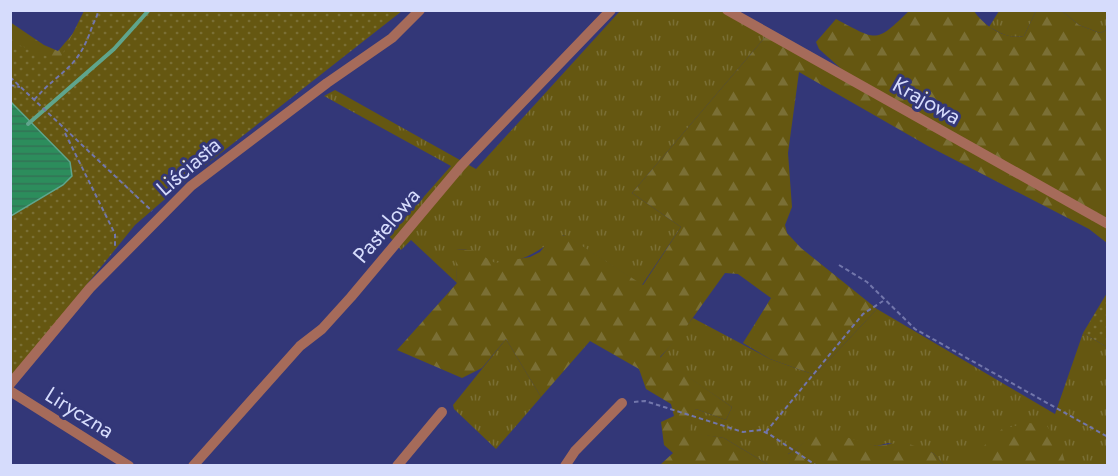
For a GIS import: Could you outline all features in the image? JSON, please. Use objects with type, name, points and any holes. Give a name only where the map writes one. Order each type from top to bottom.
[{"type":"street","name":"Liściasta","points":[[10,384],[158,217],[228,156],[392,38],[420,10]]},
{"type":"street","name":"Pastelowa","points":[[193,465],[300,346],[322,329],[351,297],[462,166],[611,10]]},
{"type":"street","name":"Krajowa","points":[[727,10],[1107,224]]},
{"type":"street","name":"Liryczna","points":[[10,391],[129,465]]},
{"type":"street","points":[[565,465],[575,451],[622,403]]},
{"type":"street","points":[[397,465],[442,412]]},
{"type":"path","points":[[34,100],[50,82],[66,72],[78,58],[99,11]]},
{"type":"path","points":[[10,77],[158,217]]},
{"type":"path","points":[[10,85],[23,88]]},
{"type":"path","points":[[64,130],[115,234],[114,264]]},
{"type":"path","points":[[839,265],[867,282],[915,329],[1107,437]]},
{"type":"path","points":[[766,432],[863,314],[884,300]]},
{"type":"path","points":[[622,403],[645,401],[743,432],[760,430],[817,465]]},
{"type":"green space","points":[[910,10],[974,11],[983,22],[996,31],[1017,37],[1024,36],[1036,11],[1062,11],[1079,25],[1100,33],[1107,30],[1107,221],[847,74],[819,49],[816,42],[836,19],[860,32],[876,36],[890,29]]},
{"type":"green space","points":[[84,11],[402,11],[194,174],[135,225],[11,378],[11,42],[59,61]]},
{"type":"green space","points":[[620,11],[721,11],[767,35],[632,193],[681,227],[642,285],[564,235],[524,258],[506,263],[492,263],[472,251],[456,250],[457,283],[411,240],[401,250],[389,236],[451,166],[324,96],[335,90],[476,169]]},
{"type":"green space","points":[[999,11],[1036,11],[1024,36],[1014,37],[989,27]]},
{"type":"green space","points":[[1062,11],[1107,11],[1107,30],[1100,33],[1079,25]]},
{"type":"green space","points":[[10,22],[44,45],[58,51],[75,31],[51,78],[11,77]]},
{"type":"green space","points":[[767,35],[1107,226],[1107,243],[1089,229],[928,146],[799,72],[788,153],[792,207],[785,225],[787,233],[801,248],[877,309],[815,375],[770,359],[743,343],[771,298],[738,274],[725,273],[679,337],[660,357],[732,407],[726,420],[696,409],[689,432],[724,438],[769,465],[660,465],[673,453],[664,445],[661,422],[674,416],[671,404],[646,389],[639,369],[590,341],[541,397],[506,339],[482,368],[462,378],[397,350],[457,283],[455,250],[473,250],[495,263],[530,257],[540,252],[550,239],[565,235],[643,285],[681,227],[632,193]]},
{"type":"green space","points":[[1107,293],[1107,347],[1083,333]]},
{"type":"green space","points":[[877,309],[1055,414],[1083,333],[1107,347],[1107,465],[944,465],[933,453],[888,443],[877,446],[822,431],[788,454],[790,465],[769,465],[724,438],[688,433],[693,412],[696,409],[726,420],[732,407],[660,358],[693,318],[770,359],[815,375]]},
{"type":"green space","points":[[506,339],[541,397],[496,449],[454,409],[453,405]]},
{"type":"green space","points":[[1028,423],[1046,424],[1062,452],[1066,465],[973,465],[972,457],[1002,429]]},
{"type":"green space","points":[[821,430],[877,446],[904,442],[933,453],[944,465],[790,465],[787,455]]},
{"type":"shaded area","points":[[11,102],[70,162],[72,176],[63,185],[11,216]]},
{"type":"waterway","points":[[28,124],[114,49],[149,10]]}]
